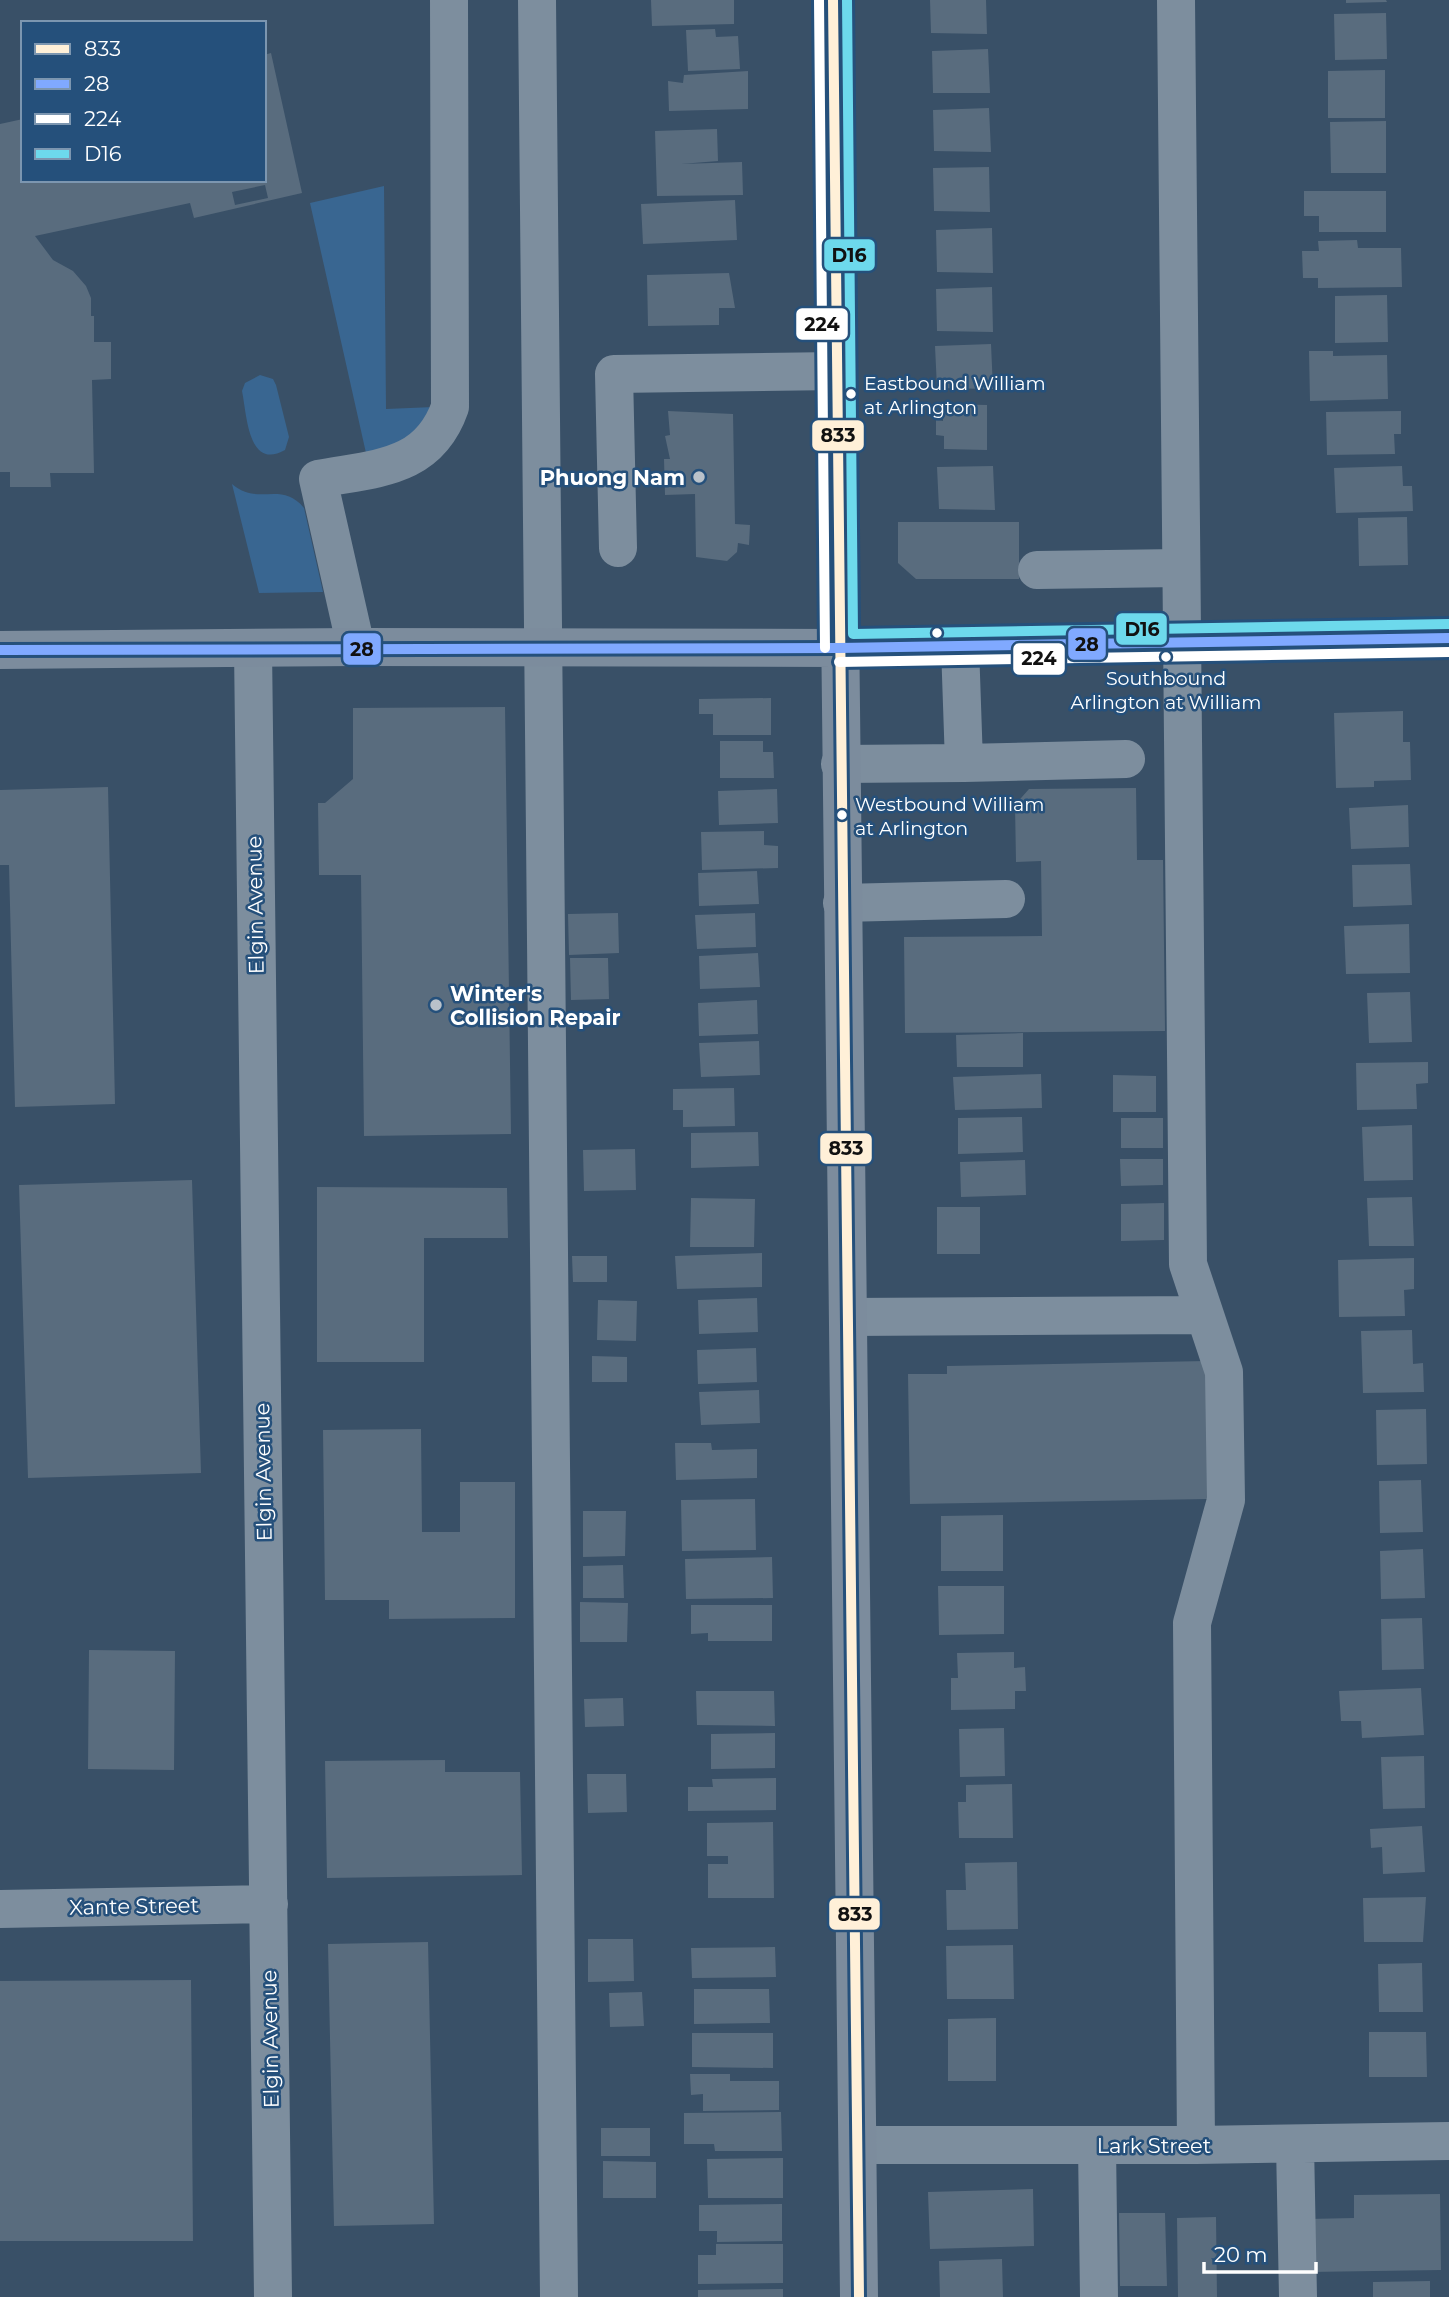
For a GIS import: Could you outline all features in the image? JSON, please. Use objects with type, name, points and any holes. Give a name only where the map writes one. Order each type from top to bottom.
[{"type":"main road","points":[[833,0],[859,2297]]},
{"type":"main road","points":[[0,650],[356,647],[839,648],[1449,638]]},
{"type":"street","points":[[356,647],[318,479],[404,461],[426,448],[443,429],[450,407],[452,30],[449,0]]},
{"type":"street","points":[[537,0],[559,2297]]},
{"type":"street","points":[[1176,0],[1179,568],[1188,1264],[1224,1372],[1226,1500],[1192,1623],[1196,2145]]},
{"type":"street","points":[[618,548],[614,374],[837,371]]},
{"type":"street","points":[[1037,570],[1179,568]]},
{"type":"street","points":[[960,646],[964,763]]},
{"type":"street","name":"Elgin Avenue","points":[[253,648],[274,2297]]},
{"type":"street","points":[[840,764],[1126,759]]},
{"type":"street","points":[[842,903],[1006,899]]},
{"type":"street","points":[[848,1317],[1205,1315]]},
{"type":"street","name":"Xante Street","points":[[0,1909],[269,1903]]},
{"type":"street","name":"Lark Street","points":[[858,2145],[1196,2145],[1449,2141]]},
{"type":"street","points":[[1295,2144],[1298,2297]]},
{"type":"street","points":[[1097,2145],[1099,2297]]},
{"type":"shaded area","points":[[384,186],[386,409],[434,407],[414,442],[366,453],[310,203]]},
{"type":"shaded area","points":[[260,375],[273,379],[276,385],[289,437],[285,450],[273,454],[263,453],[256,447],[248,426],[242,391],[245,383]]},
{"type":"shaded area","points":[[232,484],[251,494],[287,496],[304,508],[323,592],[259,593]]},
{"type":"building","points":[[651,0],[734,0],[734,24],[652,26]]},
{"type":"building","points":[[930,0],[986,0],[987,34],[931,33]]},
{"type":"building","points":[[1346,0],[1386,0],[1387,2],[1346,3]]},
{"type":"building","points":[[1386,13],[1387,59],[1335,60],[1334,14]]},
{"type":"building","points":[[715,29],[716,37],[738,36],[740,69],[688,71],[686,30]]},
{"type":"building","points":[[988,49],[990,93],[933,93],[932,51]]},
{"type":"building","points":[[271,53],[302,193],[194,218],[190,203],[35,236],[53,260],[73,271],[86,286],[91,298],[91,316],[94,316],[94,342],[111,342],[111,379],[92,380],[94,473],[50,473],[51,487],[10,487],[10,472],[0,472],[0,124],[21,119],[21,182],[266,182],[266,54]],"holes":[[[265,185],[268,198],[235,205],[232,192]]]},
{"type":"building","points":[[1385,70],[1385,118],[1328,118],[1328,71]]},
{"type":"building","points":[[748,71],[748,109],[669,111],[668,81],[683,83],[684,75]]},
{"type":"building","points":[[989,108],[991,152],[934,151],[933,110]]},
{"type":"building","points":[[1386,121],[1386,173],[1331,173],[1330,122]]},
{"type":"building","points":[[717,129],[718,161],[681,164],[742,162],[743,195],[657,196],[655,131]]},
{"type":"building","points":[[989,167],[990,212],[934,211],[933,168]]},
{"type":"building","points":[[1304,191],[1386,191],[1386,232],[1319,232],[1319,216],[1304,216]]},
{"type":"building","points":[[735,200],[737,240],[643,244],[641,204]]},
{"type":"building","points":[[992,228],[993,273],[937,272],[936,230]]},
{"type":"building","points":[[1357,240],[1358,248],[1401,248],[1402,287],[1318,288],[1318,278],[1303,278],[1302,251],[1319,251],[1318,241]]},
{"type":"building","points":[[729,273],[735,308],[719,308],[719,325],[648,326],[647,275]]},
{"type":"building","points":[[992,287],[993,332],[937,331],[936,289]]},
{"type":"building","points":[[1387,295],[1388,342],[1335,343],[1335,296]]},
{"type":"building","points":[[991,344],[993,389],[937,388],[935,346]]},
{"type":"building","points":[[1309,351],[1333,351],[1333,356],[1387,355],[1388,399],[1310,401]]},
{"type":"building","points":[[943,404],[987,405],[987,450],[944,449],[944,436],[936,435],[936,420],[943,421]]},
{"type":"building","name":"Phuong Nam","points":[[668,411],[733,414],[735,524],[750,525],[749,545],[738,543],[737,552],[727,561],[696,557],[695,494],[665,495],[664,459],[670,459],[665,436],[670,435]]},
{"type":"building","points":[[1401,411],[1401,434],[1394,434],[1395,454],[1327,455],[1326,412]]},
{"type":"building","points":[[993,466],[995,510],[939,509],[937,467]]},
{"type":"building","points":[[1402,466],[1403,486],[1412,486],[1413,511],[1336,513],[1334,468]]},
{"type":"building","points":[[1407,517],[1408,565],[1359,566],[1358,518]]},
{"type":"building","points":[[898,522],[1019,522],[1019,579],[916,579],[898,563]]},
{"type":"building","points":[[771,698],[771,735],[713,735],[713,714],[699,714],[699,699]]},
{"type":"building","name":"Winter's Collision Repair","points":[[505,707],[511,1134],[364,1136],[361,875],[319,875],[318,803],[325,803],[353,779],[353,708]]},
{"type":"building","points":[[1403,711],[1403,742],[1410,742],[1411,780],[1374,781],[1374,787],[1336,788],[1334,713]]},
{"type":"building","points":[[720,741],[763,741],[763,752],[773,752],[774,778],[720,778]]},
{"type":"building","points":[[108,787],[115,1104],[15,1107],[9,865],[0,865],[0,790]]},
{"type":"building","points":[[1136,788],[1137,860],[1163,860],[1165,1031],[905,1033],[904,937],[1042,936],[1041,861],[1016,862],[1015,805],[1029,789]]},
{"type":"building","points":[[777,789],[778,823],[719,825],[718,791]]},
{"type":"building","points":[[1408,805],[1409,847],[1351,849],[1349,808]]},
{"type":"building","points":[[764,831],[764,845],[778,846],[778,868],[702,870],[701,832]]},
{"type":"building","points":[[1410,864],[1412,905],[1353,907],[1352,865]]},
{"type":"building","points":[[757,871],[759,904],[699,906],[698,873]]},
{"type":"building","points":[[618,913],[619,953],[569,955],[568,914]]},
{"type":"building","points":[[755,913],[756,947],[697,949],[695,915]]},
{"type":"building","points":[[1409,924],[1410,973],[1346,974],[1344,926]]},
{"type":"building","points":[[758,953],[760,987],[700,989],[699,956]]},
{"type":"building","points":[[570,958],[608,958],[609,999],[571,1000]]},
{"type":"building","points":[[1410,992],[1412,1042],[1369,1043],[1367,993]]},
{"type":"building","points":[[757,1000],[758,1034],[699,1036],[698,1003]]},
{"type":"building","points":[[1023,1033],[1023,1067],[957,1067],[956,1035]]},
{"type":"building","points":[[759,1041],[760,1075],[701,1077],[699,1043]]},
{"type":"building","points":[[1428,1062],[1428,1083],[1416,1084],[1417,1109],[1357,1110],[1356,1063]]},
{"type":"building","points":[[1041,1074],[1042,1108],[955,1110],[953,1077]]},
{"type":"building","points":[[1113,1075],[1156,1076],[1156,1112],[1113,1112]]},
{"type":"building","points":[[734,1088],[735,1126],[683,1127],[683,1110],[673,1110],[673,1089]]},
{"type":"building","points":[[1022,1117],[1023,1152],[958,1154],[958,1118]]},
{"type":"building","points":[[1121,1118],[1163,1118],[1163,1148],[1121,1148]]},
{"type":"building","points":[[1412,1125],[1413,1180],[1364,1181],[1362,1127]]},
{"type":"building","points":[[758,1132],[759,1166],[691,1168],[691,1133]]},
{"type":"building","points":[[635,1149],[636,1190],[584,1191],[583,1150]]},
{"type":"building","points":[[1120,1159],[1163,1159],[1163,1185],[1121,1186]]},
{"type":"building","points":[[1025,1160],[1026,1195],[961,1197],[960,1162]]},
{"type":"building","points":[[192,1180],[201,1473],[28,1478],[19,1185]]},
{"type":"building","points":[[317,1187],[507,1188],[508,1238],[424,1238],[424,1362],[317,1362]]},
{"type":"building","points":[[1412,1197],[1414,1246],[1369,1246],[1367,1198]]},
{"type":"building","points":[[691,1198],[755,1199],[754,1247],[690,1247]]},
{"type":"building","points":[[1164,1203],[1164,1240],[1121,1241],[1121,1204]]},
{"type":"building","points":[[937,1207],[980,1207],[980,1254],[937,1254]]},
{"type":"building","points":[[762,1253],[762,1287],[677,1289],[675,1256]]},
{"type":"building","points":[[572,1256],[607,1256],[607,1282],[573,1282]]},
{"type":"building","points":[[1414,1258],[1414,1289],[1404,1290],[1405,1316],[1339,1317],[1338,1260]]},
{"type":"building","points":[[757,1298],[758,1332],[699,1334],[698,1300]]},
{"type":"building","points":[[598,1300],[637,1301],[636,1341],[597,1340]]},
{"type":"building","points":[[1412,1330],[1413,1364],[1423,1363],[1424,1392],[1363,1393],[1361,1331]]},
{"type":"building","points":[[756,1348],[757,1382],[698,1384],[697,1350]]},
{"type":"building","points":[[592,1356],[627,1357],[627,1382],[592,1382]]},
{"type":"building","points":[[1206,1361],[1208,1499],[910,1504],[908,1374],[947,1374],[947,1366]]},
{"type":"building","points":[[759,1390],[760,1423],[701,1425],[699,1392]]},
{"type":"building","points":[[1426,1409],[1427,1464],[1377,1465],[1376,1410]]},
{"type":"building","points":[[421,1429],[422,1532],[460,1532],[460,1482],[515,1482],[515,1618],[389,1619],[389,1600],[325,1600],[323,1430]]},
{"type":"building","points":[[675,1443],[711,1443],[712,1450],[757,1449],[757,1478],[676,1480]]},
{"type":"building","points":[[1421,1480],[1423,1532],[1380,1533],[1379,1481]]},
{"type":"building","points":[[755,1499],[756,1550],[682,1551],[681,1500]]},
{"type":"building","points":[[583,1511],[626,1511],[625,1556],[583,1557]]},
{"type":"building","points":[[1003,1515],[1003,1571],[941,1571],[941,1516]]},
{"type":"building","points":[[1423,1549],[1425,1598],[1381,1599],[1380,1551]]},
{"type":"building","points":[[772,1557],[773,1598],[686,1599],[685,1559]]},
{"type":"building","points":[[623,1565],[624,1598],[583,1598],[583,1566]]},
{"type":"building","points":[[938,1586],[1004,1586],[1004,1634],[939,1635]]},
{"type":"building","points":[[580,1602],[628,1603],[627,1642],[580,1642]]},
{"type":"building","points":[[691,1605],[772,1605],[772,1641],[708,1641],[708,1633],[691,1634]]},
{"type":"building","points":[[1422,1618],[1424,1669],[1382,1670],[1381,1619]]},
{"type":"building","points":[[89,1650],[175,1651],[174,1770],[88,1769]]},
{"type":"building","points":[[1014,1652],[1014,1668],[1025,1667],[1026,1691],[1015,1691],[1015,1709],[951,1710],[951,1678],[958,1678],[957,1653]]},
{"type":"building","points":[[1421,1688],[1424,1735],[1362,1738],[1361,1721],[1341,1721],[1339,1691]]},
{"type":"building","points":[[696,1691],[774,1691],[775,1726],[697,1725]]},
{"type":"building","points":[[623,1698],[624,1726],[585,1727],[584,1699]]},
{"type":"building","points":[[1004,1728],[1005,1776],[960,1777],[959,1729]]},
{"type":"building","points":[[775,1733],[775,1768],[711,1769],[711,1734]]},
{"type":"building","points":[[1424,1756],[1425,1808],[1383,1809],[1381,1757]]},
{"type":"building","points":[[445,1760],[445,1772],[520,1772],[522,1875],[327,1878],[325,1761]]},
{"type":"building","points":[[587,1774],[626,1774],[627,1812],[588,1813]]},
{"type":"building","points":[[776,1778],[776,1810],[688,1811],[688,1787],[713,1787],[712,1779]]},
{"type":"building","points":[[1012,1784],[1013,1838],[959,1838],[958,1802],[966,1802],[966,1785]]},
{"type":"building","points":[[773,1822],[774,1898],[708,1898],[708,1864],[728,1864],[728,1856],[707,1856],[707,1823]]},
{"type":"building","points":[[1422,1826],[1425,1872],[1383,1874],[1382,1847],[1371,1848],[1370,1829]]},
{"type":"building","points":[[1017,1862],[1018,1929],[947,1930],[946,1890],[966,1890],[965,1863]]},
{"type":"building","points":[[1426,1897],[1423,1942],[1364,1942],[1363,1898]]},
{"type":"building","points":[[588,1939],[633,1939],[634,1981],[588,1982]]},
{"type":"building","points":[[428,1942],[434,2224],[334,2226],[328,1944]]},
{"type":"building","points":[[1013,1945],[1014,1999],[947,1999],[946,1946]]},
{"type":"building","points":[[775,1947],[776,1977],[692,1978],[691,1948]]},
{"type":"building","points":[[1422,1963],[1423,2012],[1379,2012],[1378,1964]]},
{"type":"building","points":[[191,1980],[193,2241],[0,2241],[0,1981]]},
{"type":"building","points":[[694,1989],[769,1989],[770,2023],[694,2024]]},
{"type":"building","points":[[642,1992],[644,2026],[610,2027],[609,1993]]},
{"type":"building","points":[[996,2018],[996,2081],[948,2081],[948,2019]]},
{"type":"building","points":[[1369,2032],[1426,2032],[1427,2077],[1369,2077]]},
{"type":"building","points":[[692,2033],[773,2033],[773,2068],[692,2067]]},
{"type":"building","points":[[690,2074],[730,2074],[730,2081],[779,2081],[779,2110],[703,2111],[703,2094],[691,2095]]},
{"type":"building","points":[[781,2112],[782,2151],[715,2151],[714,2144],[684,2144],[684,2113]]},
{"type":"building","points":[[601,2128],[650,2128],[650,2156],[601,2156]]},
{"type":"building","points":[[783,2158],[783,2198],[708,2198],[707,2159]]},
{"type":"building","points":[[603,2161],[656,2162],[656,2198],[603,2198]]},
{"type":"building","points":[[1033,2189],[1034,2246],[930,2249],[928,2192]]},
{"type":"building","points":[[1440,2194],[1441,2270],[1309,2272],[1308,2219],[1354,2218],[1354,2195]]},
{"type":"building","points":[[782,2204],[782,2241],[717,2242],[717,2231],[699,2231],[699,2205]]},
{"type":"building","points":[[1119,2213],[1165,2213],[1167,2286],[1120,2286]]},
{"type":"building","points":[[1216,2217],[1217,2297],[1178,2297],[1177,2218]]},
{"type":"building","points":[[716,2244],[783,2244],[783,2283],[698,2284],[698,2255],[716,2255]]},
{"type":"building","points":[[1002,2259],[1003,2297],[940,2297],[939,2261]]},
{"type":"building","points":[[1430,2281],[1430,2297],[1373,2297],[1373,2282]]},
{"type":"building","points":[[783,2289],[783,2297],[698,2297],[698,2290]]},
{"type":"transit line","name":"224","points":[[819,0],[825,648]]},
{"type":"transit line","name":"833","points":[[833,0],[859,2297]]},
{"type":"transit line","name":"D16","points":[[847,0],[853,634],[1449,624]]},
{"type":"transit line","name":"28","points":[[0,650],[839,648],[1449,638]]},
{"type":"transit line","name":"224","points":[[839,662],[1449,652]]},
{"type":"place","name":"Eastbound William at Arlington","points":[[851,394]]},
{"type":"place","name":"Phuong Nam","points":[[699,477]]},
{"type":"place","name":"Southbound Arlington at William","points":[[1166,657]]},
{"type":"place","name":"Westbound William at Arlington","points":[[842,815]]},
{"type":"place","name":"Winter's Collision Repair","points":[[436,1005]]}]
